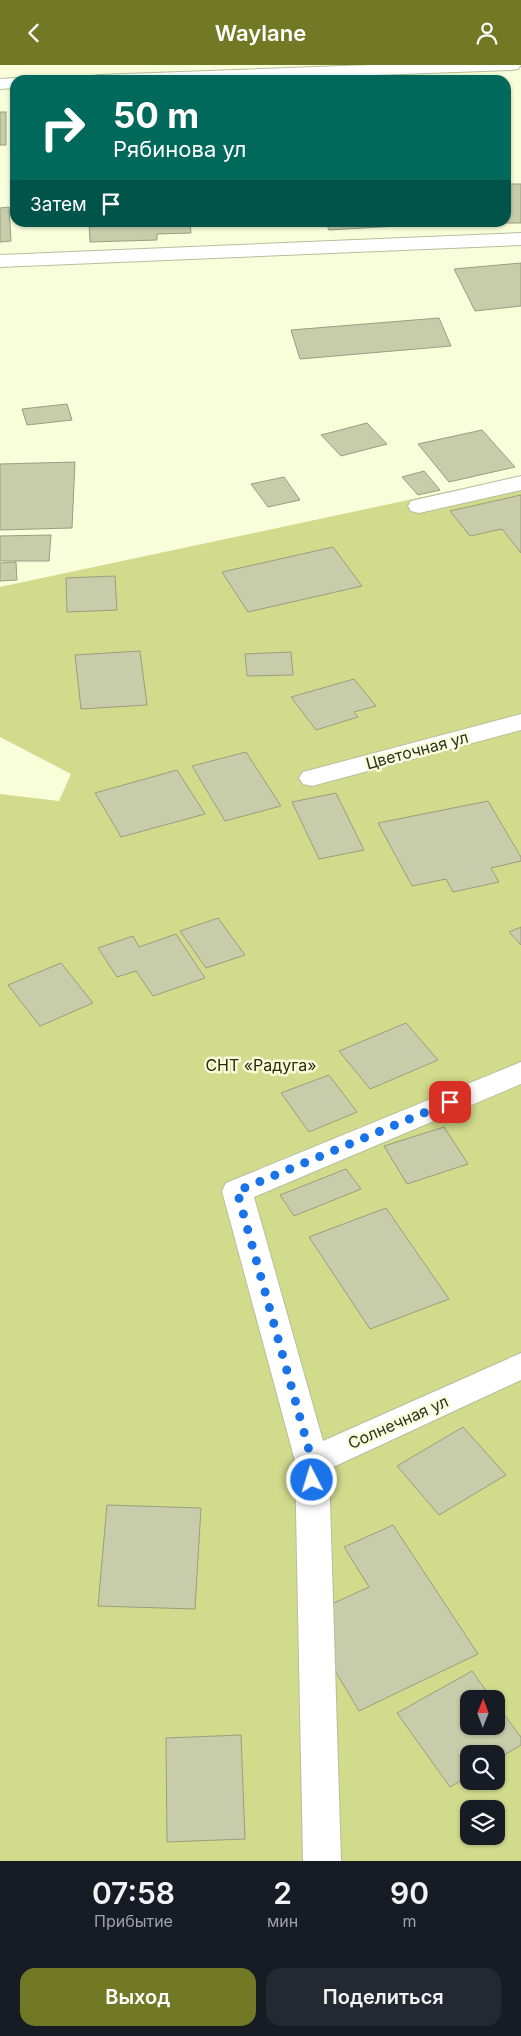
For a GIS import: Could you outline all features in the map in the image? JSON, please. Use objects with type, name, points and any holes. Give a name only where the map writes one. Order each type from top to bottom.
[{"type":"street","points":[[237,75],[512,65]]},
{"type":"street","points":[[0,261],[521,239]]},
{"type":"street","points":[[419,506],[521,483]]},
{"type":"street","name":"Цветочная ул","points":[[312,778],[521,722]]},
{"type":"street","points":[[322,1861],[312,1461],[237,1191],[521,1072]]},
{"type":"street","name":"Солнечная ул","points":[[312,1461],[521,1366]]},
{"type":"green space","name":"СНТ «Радуга»","points":[[521,476],[521,1861],[0,1861],[0,794],[59,801],[71,774],[0,737],[0,587]]},
{"type":"building","points":[[0,112],[6,112],[6,145],[0,145]]},
{"type":"building","points":[[511,184],[521,184],[521,223],[511,223]]},
{"type":"building","points":[[9,207],[11,241],[0,242],[0,208]]},
{"type":"building","points":[[89,227],[190,227],[191,233],[157,234],[157,240],[90,242]]},
{"type":"building","points":[[328,227],[380,227],[329,230]]},
{"type":"building","points":[[521,263],[521,306],[475,311],[454,269]]},
{"type":"building","points":[[439,318],[451,346],[300,359],[291,330]]},
{"type":"building","points":[[67,404],[72,420],[27,425],[22,409]]},
{"type":"building","points":[[367,423],[387,444],[341,456],[321,435]]},
{"type":"building","points":[[482,430],[515,467],[449,482],[418,444]]},
{"type":"building","points":[[75,462],[72,528],[0,530],[0,464]]},
{"type":"building","points":[[424,471],[440,490],[418,495],[402,477]]},
{"type":"building","points":[[284,477],[300,500],[268,507],[251,484]]},
{"type":"building","points":[[521,495],[521,553],[502,529],[470,536],[450,511]]},
{"type":"building","points":[[51,535],[49,561],[0,561],[0,536]]},
{"type":"building","points":[[333,547],[362,586],[248,612],[222,572]]},
{"type":"building","points":[[16,562],[17,580],[0,581],[0,563]]},
{"type":"building","points":[[115,576],[117,610],[67,612],[66,578]]},
{"type":"building","points":[[140,651],[147,705],[81,709],[75,655]]},
{"type":"building","points":[[291,652],[293,675],[247,676],[245,654]]},
{"type":"building","points":[[354,679],[376,706],[354,712],[358,717],[316,730],[291,697]]},
{"type":"building","points":[[246,752],[281,806],[225,821],[192,766]]},
{"type":"building","points":[[177,770],[205,814],[121,837],[95,793]]},
{"type":"building","points":[[336,793],[364,850],[319,859],[292,802]]},
{"type":"building","points":[[488,801],[521,857],[521,861],[491,868],[499,882],[453,892],[446,879],[412,886],[378,823]]},
{"type":"building","points":[[218,918],[245,955],[206,968],[180,931]]},
{"type":"building","points":[[521,927],[521,945],[509,932]]},
{"type":"building","points":[[176,934],[205,978],[153,996],[136,971],[117,977],[98,948],[133,936],[139,947]]},
{"type":"building","points":[[61,963],[93,1003],[40,1026],[8,985]]},
{"type":"building","points":[[406,1023],[438,1060],[370,1089],[339,1051]]},
{"type":"building","points":[[329,1075],[357,1112],[309,1132],[281,1093]]},
{"type":"building","points":[[444,1127],[468,1164],[407,1184],[384,1146]]},
{"type":"building","points":[[346,1169],[361,1189],[294,1216],[280,1195]]},
{"type":"building","points":[[386,1208],[449,1299],[370,1329],[309,1237]]},
{"type":"building","points":[[463,1427],[506,1475],[439,1515],[397,1466]]},
{"type":"building","points":[[107,1505],[201,1508],[195,1609],[98,1606]]},
{"type":"building","points":[[393,1525],[478,1654],[359,1711],[303,1617],[369,1587],[344,1547]]},
{"type":"building","points":[[472,1671],[486,1690],[460,1690],[460,1735],[505,1735],[505,1716],[521,1737],[521,1745],[505,1755],[505,1745],[460,1745],[460,1781],[450,1787],[397,1713]]},
{"type":"building","points":[[241,1735],[245,1839],[167,1842],[166,1738]]},
{"type":"route","points":[[312,1480],[312,1461],[237,1191],[450,1102]]}]
